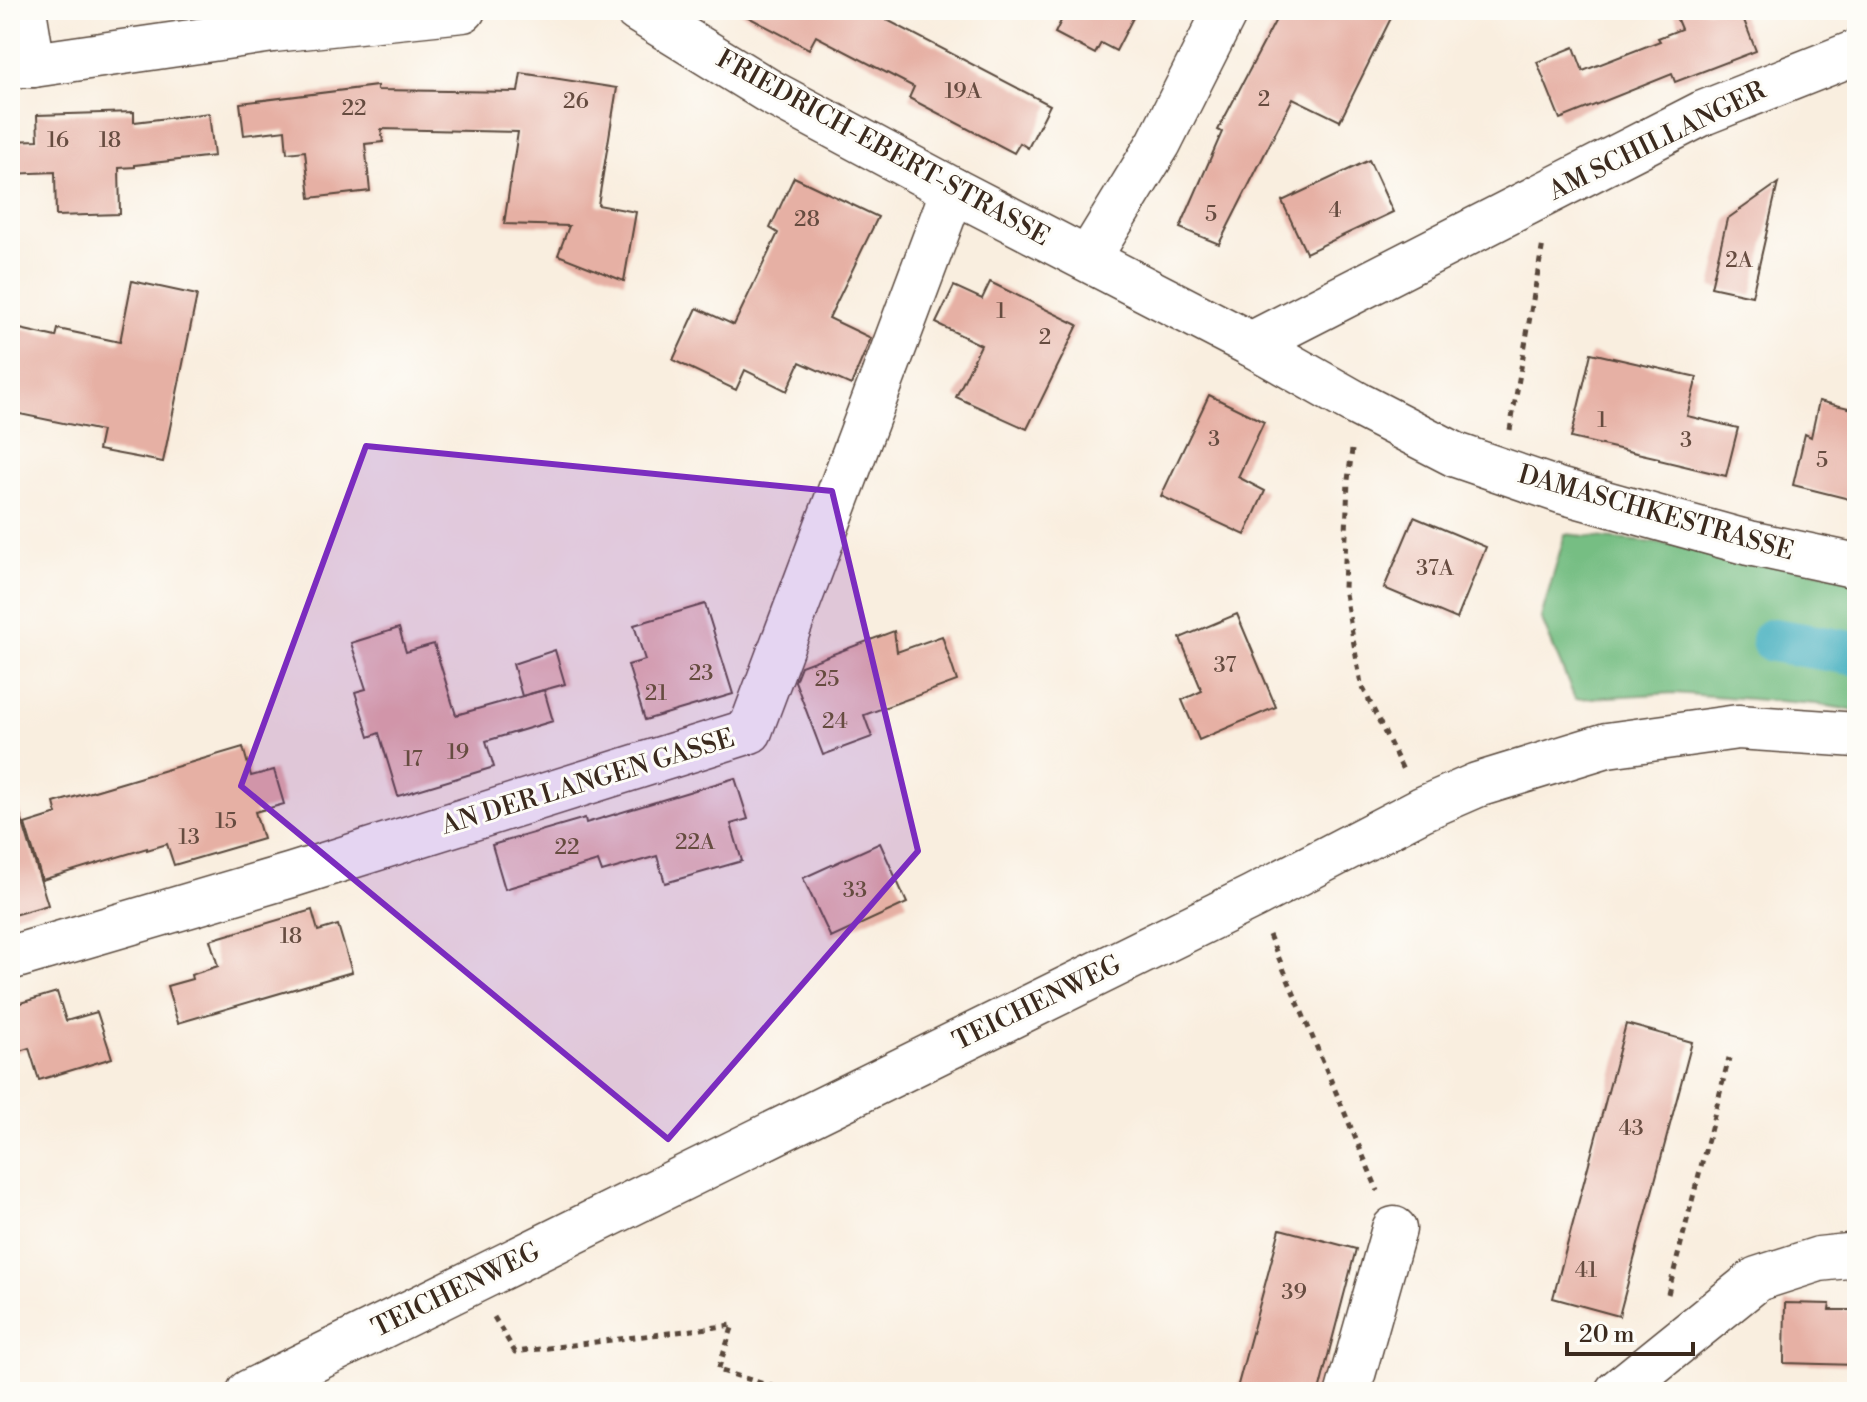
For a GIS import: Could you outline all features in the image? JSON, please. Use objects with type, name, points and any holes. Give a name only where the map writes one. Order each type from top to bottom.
[{"type":"street","points":[[24,10],[21,65],[272,20],[463,10]]},
{"type":"street","name":"FRIEDRICH-EBERT-STRASSE","points":[[637,10],[770,92],[1251,344]]},
{"type":"street","points":[[1088,259],[1159,143],[1226,10]]},
{"type":"street","name":"AM SCHILLANGER","points":[[1251,344],[1703,113],[1857,52]]},
{"type":"street","name":"AN DER LANGEN GASSE","points":[[10,958],[292,875],[750,731],[953,190]]},
{"type":"street","name":"DAMASCHKESTRASSE","points":[[1251,344],[1456,455],[1561,491],[1749,543],[1857,566]]},
{"type":"street","name":"TEICHENWEG","points":[[249,1392],[1253,897],[1422,809],[1477,785],[1607,745],[1738,727],[1857,735]]},
{"type":"street","points":[[1348,1392],[1394,1229]]},
{"type":"street","points":[[1617,1392],[1757,1279],[1819,1259],[1857,1255]]},
{"type":"path","points":[[1503,470],[1552,190]]},
{"type":"path","points":[[1348,480],[1344,588],[1361,684],[1422,809]]},
{"type":"path","points":[[1253,897],[1394,1229]]},
{"type":"path","points":[[1679,1342],[1660,1326],[1729,1058]]},
{"type":"path","points":[[474,1281],[515,1352],[733,1325],[718,1370],[791,1392]]},
{"type":"highlighted area","points":[[366,446],[832,491],[918,851],[668,1139],[241,786]]},
{"type":"green space","points":[[1565,534],[1676,545],[1857,579],[1857,711],[1816,704],[1674,693],[1575,699],[1541,618]]},
{"type":"building","points":[[735,10],[868,10],[1050,105],[1028,148],[1020,143],[1014,153],[909,98],[914,87],[816,36],[809,49]]},
{"type":"building","points":[[1041,10],[1137,10],[1116,51],[1101,43],[1095,54],[1055,33],[1061,21]]},
{"type":"building","points":[[1281,10],[1395,10],[1340,121],[1293,98],[1219,244],[1180,228],[1222,132],[1218,130]]},
{"type":"building","points":[[1673,10],[1740,10],[1756,51],[1675,82],[1672,74],[1560,119],[1537,62],[1574,47],[1583,71],[1660,41],[1658,38],[1681,29]]},
{"type":"building","points":[[521,73],[617,88],[598,205],[636,212],[624,281],[558,255],[569,226],[504,224],[518,132],[381,129],[383,142],[365,144],[370,191],[310,198],[305,151],[287,153],[285,130],[244,135],[240,103],[377,86],[377,90],[518,92]]},
{"type":"building","points":[[134,112],[134,122],[209,113],[214,156],[119,168],[120,214],[56,216],[55,172],[10,174],[10,141],[38,140],[37,115]]},
{"type":"building","points":[[1369,160],[1393,212],[1306,253],[1282,201]]},
{"type":"building","points":[[794,177],[878,217],[829,318],[871,338],[851,385],[800,362],[787,391],[745,370],[736,390],[673,360],[697,308],[734,325],[778,233],[770,228]]},
{"type":"building","points":[[1778,183],[1752,296],[1711,287],[1727,219]]},
{"type":"building","points":[[132,281],[197,295],[163,462],[98,450],[102,431],[10,412],[10,337],[18,339],[20,329],[56,337],[58,329],[120,342]]},
{"type":"building","points":[[990,282],[1078,325],[1027,429],[956,397],[981,345],[936,323],[954,286],[982,299]]},
{"type":"building","points":[[1591,353],[1697,377],[1687,416],[1738,428],[1726,476],[1571,438]]},
{"type":"building","points":[[1209,395],[1264,422],[1238,477],[1265,491],[1245,535],[1161,496]]},
{"type":"building","points":[[1819,401],[1857,410],[1857,501],[1793,485],[1805,434],[1811,437]]},
{"type":"building","points":[[1414,517],[1486,547],[1457,619],[1384,588]]},
{"type":"building","points":[[705,604],[733,694],[645,720],[628,665],[645,660],[634,625]]},
{"type":"building","points":[[1237,614],[1276,707],[1199,740],[1182,700],[1202,691],[1180,638]]},
{"type":"building","points":[[399,628],[406,652],[434,644],[456,715],[544,690],[553,721],[486,741],[494,767],[398,796],[379,733],[369,737],[355,692],[366,689],[351,643]]},
{"type":"building","points":[[894,631],[897,652],[942,636],[957,681],[864,715],[872,737],[823,755],[795,681],[801,666]]},
{"type":"building","points":[[555,650],[565,684],[522,696],[513,664]]},
{"type":"building","points":[[243,747],[251,776],[274,770],[284,804],[255,812],[263,839],[174,865],[167,844],[42,880],[25,824],[57,814],[54,803]]},
{"type":"building","points":[[735,778],[748,819],[731,824],[742,861],[665,883],[657,856],[602,872],[598,861],[505,889],[492,845],[585,818],[586,823]]},
{"type":"building","points":[[18,807],[48,905],[10,916],[10,808]]},
{"type":"building","points":[[880,843],[907,903],[831,938],[803,878]]},
{"type":"building","points":[[312,910],[318,931],[338,925],[352,972],[178,1023],[167,986],[192,979],[191,975],[218,966],[210,940]]},
{"type":"building","points":[[57,992],[66,1021],[97,1012],[112,1058],[39,1080],[29,1048],[10,1054],[10,1006]]},
{"type":"building","points":[[1626,1024],[1692,1042],[1619,1316],[1553,1298]]},
{"type":"building","points":[[1280,1229],[1356,1249],[1319,1392],[1236,1392]]},
{"type":"building","points":[[1785,1303],[1830,1304],[1829,1310],[1857,1310],[1857,1365],[1784,1363]]},
{"type":"waterway","points":[[1773,640],[1857,654]]}]
